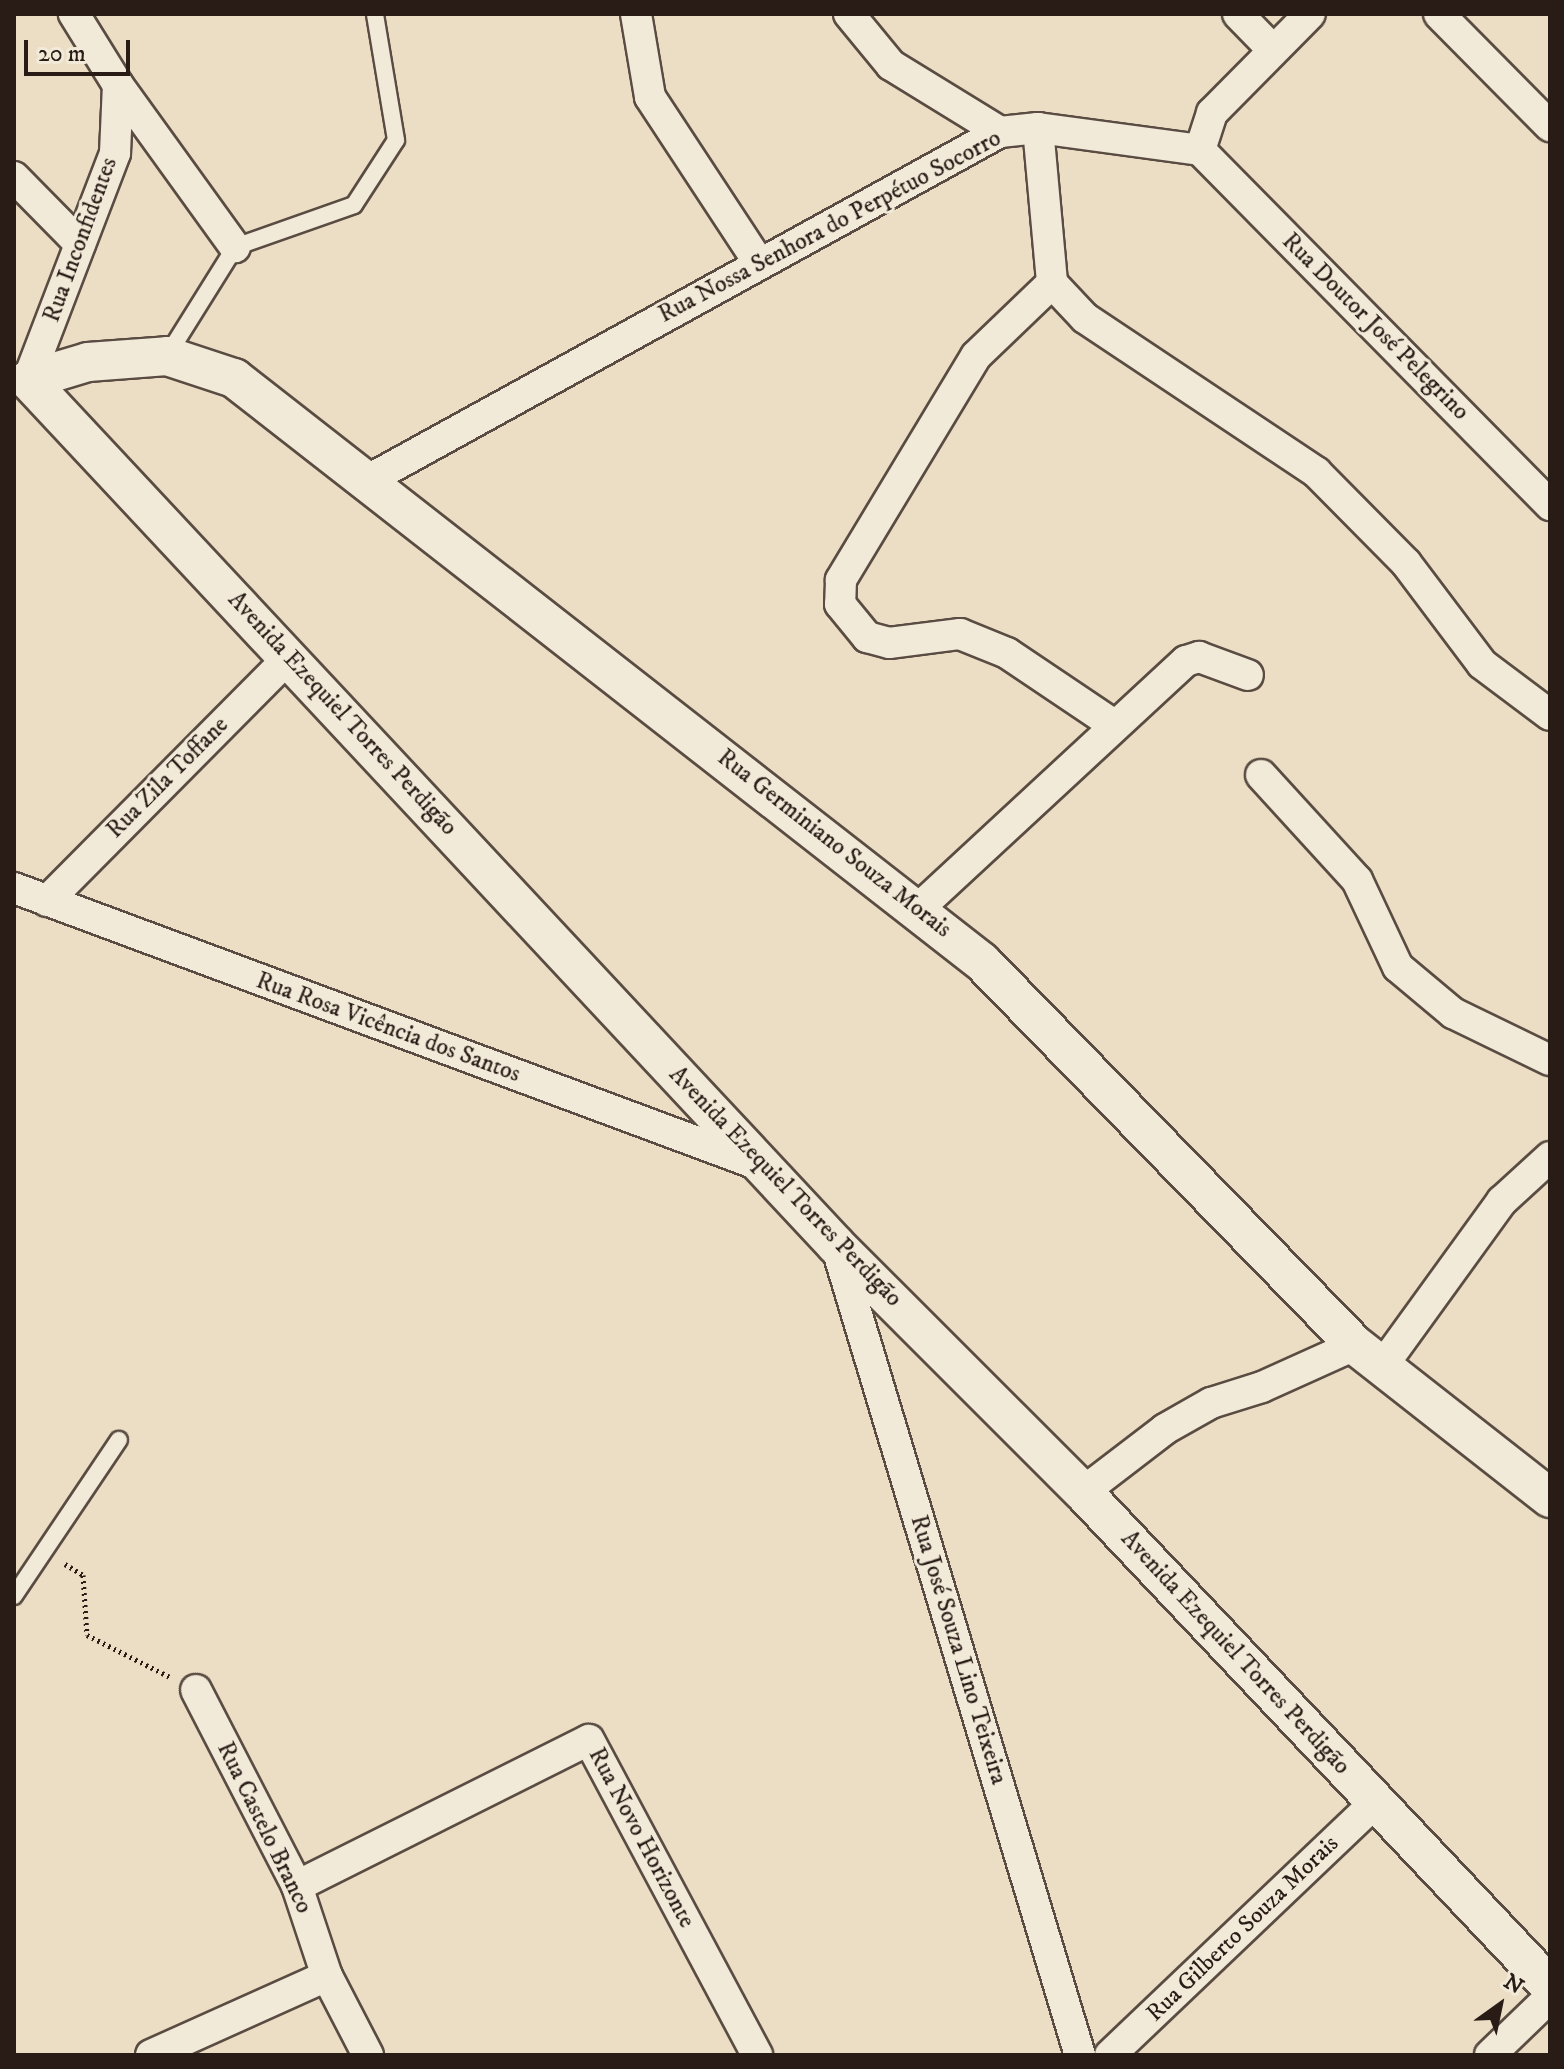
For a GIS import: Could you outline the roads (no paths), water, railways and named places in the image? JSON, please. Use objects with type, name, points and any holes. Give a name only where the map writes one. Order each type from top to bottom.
[{"type":"street","points":[[74,14],[118,85],[235,247]]},
{"type":"street","points":[[636,14],[650,97],[759,263]]},
{"type":"street","points":[[849,14],[891,65],[1000,132]]},
{"type":"street","points":[[1238,14],[1273,50]]},
{"type":"street","points":[[1200,150],[1212,113],[1310,14]]},
{"type":"street","points":[[1439,14],[1550,126]]},
{"type":"street","name":"Rua Inconfidentes","points":[[21,395],[115,153],[118,85]]},
{"type":"street","points":[[1038,128],[1052,283],[1085,318],[1316,472],[1406,563],[1482,664],[1550,715]]},
{"type":"street","name":"Rua Nossa Senhora do Perpétuo Socorro","points":[[370,479],[1000,132],[1038,128],[1200,150]]},
{"type":"street","name":"Rua Doutor José Pelegrino","points":[[1200,150],[1550,505]]},
{"type":"street","points":[[14,177],[80,244]]},
{"type":"street","points":[[1052,283],[976,356],[841,580],[840,604],[867,637],[889,643],[960,634],[1007,653],[1114,725]]},
{"type":"street","name":"Rua Germiniano Souza Morais","points":[[21,395],[88,362],[167,356],[234,378],[370,479],[982,962],[1368,1356],[1550,1498]]},
{"type":"street","name":"Avenida Ezequiel Torres Perdigão","points":[[21,395],[290,656],[836,1245],[1083,1492],[1550,1986]]},
{"type":"street","name":"Rua Zila Toffane","points":[[47,901],[290,656]]},
{"type":"street","points":[[918,909],[1186,661],[1199,657],[1248,675]]},
{"type":"street","points":[[1261,775],[1357,880],[1398,967],[1453,1013],[1550,1060]]},
{"type":"street","name":"Rua Rosa Vicência dos Santos","points":[[14,888],[763,1167]]},
{"type":"street","points":[[1083,1492],[1165,1429],[1211,1403],[1368,1356],[1502,1201],[1550,1157]]},
{"type":"street","name":"Rua José Souza Lino Teixeira","points":[[836,1245],[1080,2055]]},
{"type":"street","name":"Rua Castelo Branco","points":[[196,1690],[297,1886],[327,1976],[368,2055]]},
{"type":"street","name":"Rua Novo Horizonte","points":[[297,1886],[589,1740],[757,2055]]},
{"type":"street","name":"Rua Gilberto Souza Morais","points":[[1110,2055],[1376,1802]]},
{"type":"street","points":[[151,2055],[327,1976]]},
{"type":"street","points":[[1490,2055],[1550,1997]]},
{"type":"lane","points":[[167,356],[235,247],[354,205],[396,140],[375,14]]},
{"type":"lane","points":[[14,1596],[119,1440]]}]
